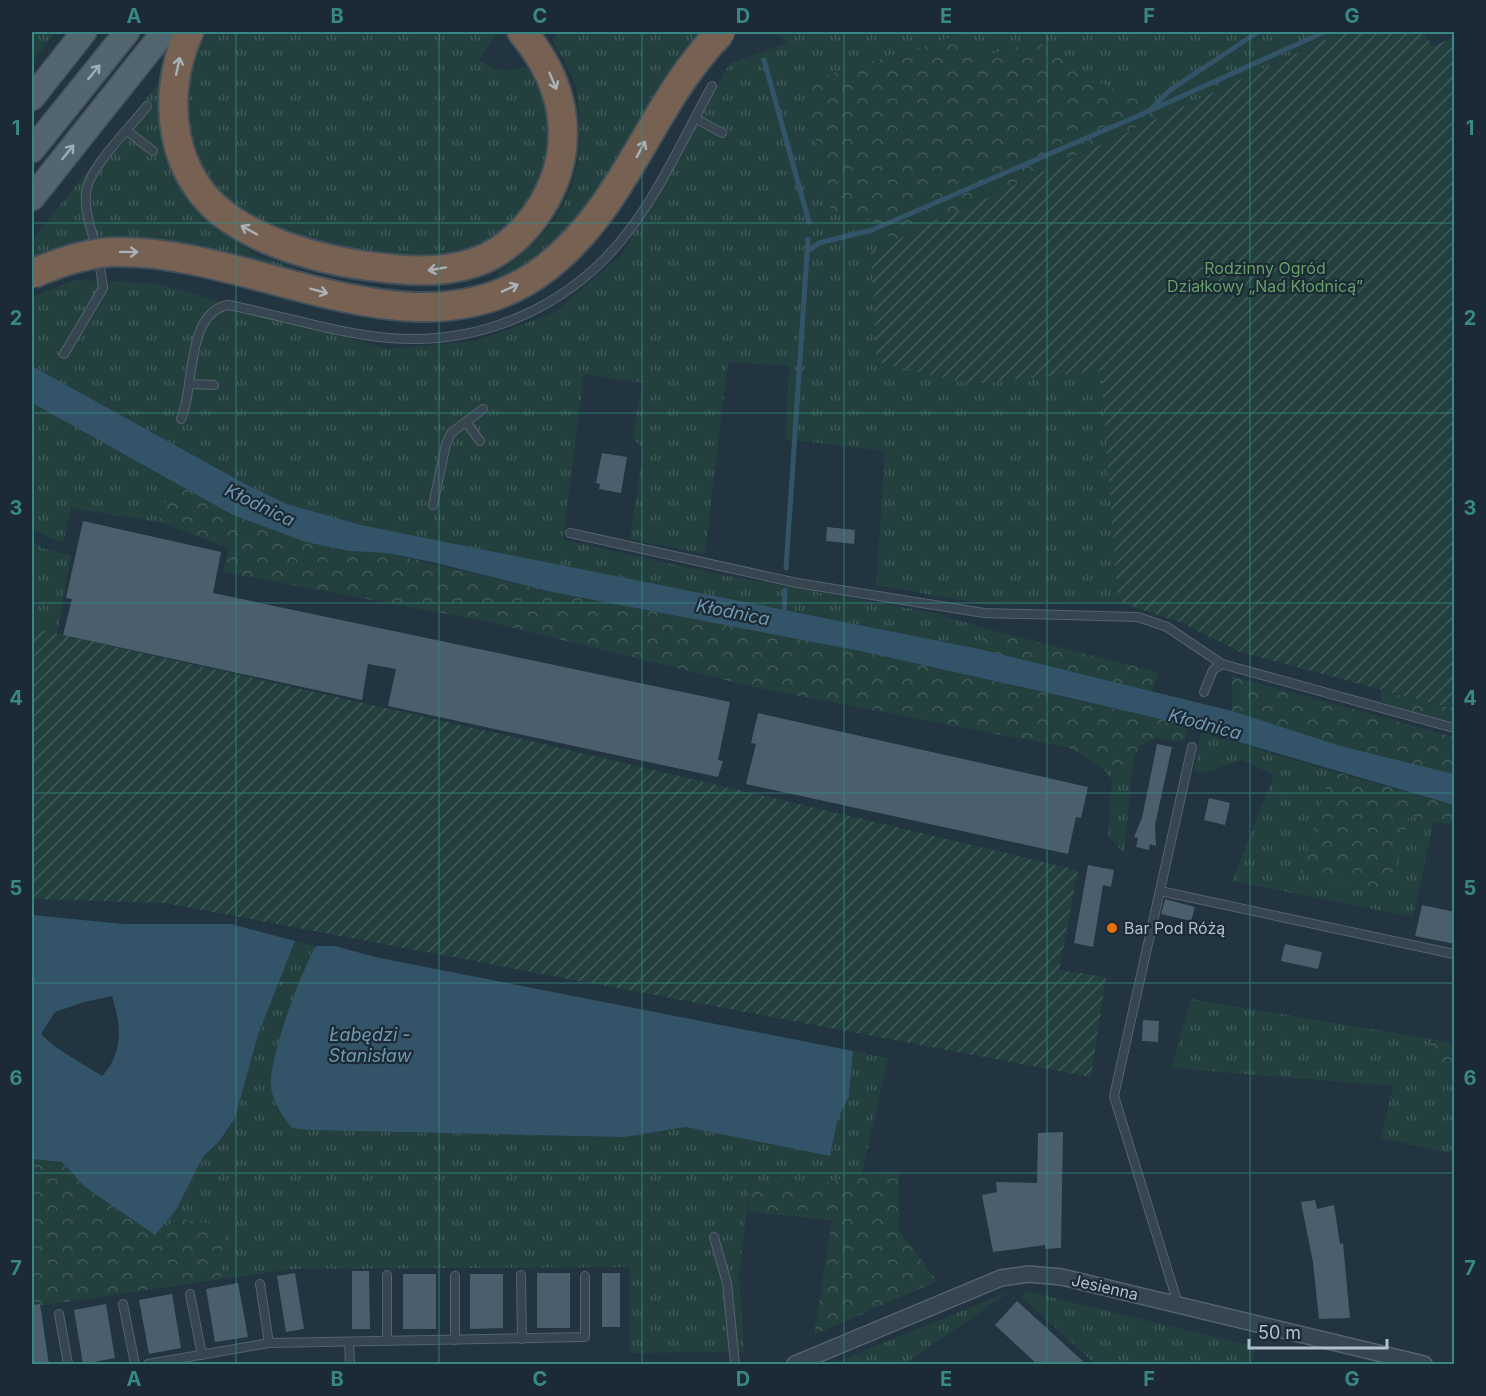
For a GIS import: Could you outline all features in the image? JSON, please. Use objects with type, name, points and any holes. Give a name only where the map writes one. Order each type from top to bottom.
[{"type":"highway","points":[[189,32],[182,48],[172,92],[173,124],[178,147],[188,172],[210,202],[232,220],[267,240],[321,259],[424,272],[473,263],[509,243],[537,214],[555,182],[563,147],[556,85],[544,62],[522,32]]},
{"type":"highway","points":[[32,274],[57,262],[111,252],[149,252],[216,265],[345,298],[408,308],[463,304],[511,290],[546,268],[578,240],[606,206],[683,80],[706,46],[721,32]]},
{"type":"main road","points":[[32,98],[84,32]]},
{"type":"main road","points":[[32,150],[127,32]]},
{"type":"main road","points":[[32,198],[164,32]]},
{"type":"street","name":"Jesienna","points":[[795,1365],[1001,1278],[1028,1274],[1062,1277],[1424,1365]]},
{"type":"lane","points":[[181,419],[187,406],[196,343],[204,323],[211,313],[228,305],[389,338],[435,338],[480,332],[523,318],[565,294],[604,260],[630,230],[648,203],[712,86]]},
{"type":"lane","points":[[64,354],[103,288],[89,219],[87,185],[147,106]]},
{"type":"lane","points":[[695,118],[722,133]]},
{"type":"lane","points":[[128,131],[153,151]]},
{"type":"lane","points":[[189,384],[214,385]]},
{"type":"lane","points":[[433,505],[446,444],[451,434],[483,409]]},
{"type":"lane","points":[[466,422],[480,441]]},
{"type":"lane","points":[[570,533],[797,583],[984,613],[1138,617],[1167,627],[1222,664],[1455,728]]},
{"type":"lane","points":[[1204,692],[1213,670],[1222,664]]},
{"type":"lane","points":[[1178,1304],[1114,1096],[1192,747]]},
{"type":"lane","points":[[1160,891],[1455,954]]},
{"type":"lane","points":[[714,1237],[727,1282],[735,1365]]},
{"type":"lane","points":[[387,1275],[387,1341]]},
{"type":"lane","points":[[521,1275],[522,1339]]},
{"type":"lane","points":[[455,1276],[455,1340]]},
{"type":"lane","points":[[148,1365],[269,1343],[585,1337],[585,1276]]},
{"type":"lane","points":[[260,1284],[269,1343]]},
{"type":"lane","points":[[190,1294],[202,1355]]},
{"type":"lane","points":[[123,1304],[135,1365]]},
{"type":"lane","points":[[59,1314],[68,1365]]},
{"type":"lane","points":[[349,1342],[350,1365]]},
{"type":"green space","points":[[32,32],[56,32],[32,62]]},
{"type":"green space","points":[[208,32],[497,32],[479,60],[493,68],[505,71],[533,64],[556,126],[540,193],[492,244],[429,264],[321,245],[267,228],[241,212],[215,188],[202,165],[193,140],[189,112],[190,81],[199,48]]},
{"type":"green space","points":[[558,32],[701,32],[665,82],[595,203],[537,263],[501,280],[497,274],[535,242],[562,207],[577,166],[580,142],[577,94],[572,76],[553,41]]},
{"type":"green space","points":[[773,32],[1295,32],[1297,35],[1304,32],[1342,32],[1165,114],[1091,78],[1036,41],[979,58],[962,34],[804,82],[867,218],[894,241],[871,252],[972,384],[1102,371],[1118,602],[988,605],[876,585],[885,451],[785,439],[789,366],[728,362],[705,554],[630,539],[643,448],[632,438],[643,383],[584,374],[563,540],[727,576],[935,613],[987,629],[979,649],[361,525],[287,504],[247,485],[32,366],[32,297],[75,280],[155,283],[387,349],[476,341],[554,313],[622,254],[730,63],[788,43]]},
{"type":"green space","name":"Rodzinny Ogród Działkowy „Nad Kłodnicą”","points":[[1342,32],[1424,32],[1432,47],[1454,37],[1454,709],[1240,652],[1180,622],[1118,602],[1101,371],[972,384],[877,362],[871,252]]},
{"type":"green space","points":[[962,34],[979,58],[1036,41],[1091,78],[1165,114],[894,241],[867,218],[831,211],[804,82]]},
{"type":"green space","points":[[165,75],[189,197],[218,230],[256,255],[295,268],[292,274],[66,246],[32,259],[32,240]]},
{"type":"green space","points":[[32,403],[174,482],[158,522],[71,508],[63,543],[32,530]]},
{"type":"green space","points":[[174,482],[233,515],[350,551],[387,553],[552,592],[860,651],[1156,718],[1189,728],[1184,742],[1155,738],[1139,746],[1133,763],[1103,768],[1070,748],[758,688],[484,621],[223,572],[229,548],[158,522]]},
{"type":"green space","points":[[32,541],[42,548],[71,556],[57,635],[32,628]]},
{"type":"green space","points":[[32,628],[518,738],[1078,870],[1059,970],[1106,977],[1091,1077],[165,903],[32,899]]},
{"type":"green space","points":[[987,629],[1158,672],[1152,693],[979,649]]},
{"type":"green space","points":[[1232,676],[1454,737],[1454,774],[1341,746],[1232,711]]},
{"type":"green space","points":[[1381,690],[1454,709],[1454,723],[1381,702]]},
{"type":"green space","points":[[1201,732],[1331,771],[1301,873],[1409,816],[1434,821],[1413,917],[1232,881],[1274,775],[1242,760],[1203,773],[1194,771]]},
{"type":"green space","points":[[1133,763],[1124,853],[1108,836],[1112,780],[1103,768]]},
{"type":"green space","points":[[1331,771],[1454,805],[1454,825],[1409,816],[1390,890],[1300,873]]},
{"type":"green space","points":[[295,941],[316,946],[308,960],[277,1108],[292,1128],[624,1137],[686,1127],[830,1156],[838,1118],[849,1097],[853,1051],[888,1058],[862,1173],[823,1184],[750,1182],[739,1275],[744,1352],[629,1353],[630,1267],[293,1269],[221,1279],[225,1226],[155,1234],[176,1210],[203,1157],[220,1140],[235,1118],[258,1035]]},
{"type":"green space","points":[[1191,999],[1432,1039],[1429,1058],[1454,1072],[1454,1154],[1381,1138],[1393,1086],[1171,1068]]},
{"type":"green space","points":[[1432,1039],[1454,1044],[1454,1072],[1428,1058]]},
{"type":"green space","points":[[32,1159],[62,1162],[85,1187],[155,1234],[178,1219],[226,1226],[221,1279],[32,1307]]},
{"type":"green space","points":[[899,1172],[899,1231],[937,1281],[814,1335],[832,1220],[748,1212],[750,1182],[823,1184],[862,1173]]},
{"type":"green space","points":[[1011,1291],[904,1364],[833,1364],[844,1359]]},
{"type":"green space","points":[[1026,1291],[1256,1347],[1251,1364],[1095,1364],[1021,1296]]},
{"type":"water","name":"Kłodnica","points":[[32,366],[247,485],[287,504],[361,525],[979,649],[1232,711],[1341,746],[1454,774],[1454,805],[1156,718],[1066,697],[860,651],[552,592],[432,562],[387,553],[350,551],[306,542],[233,515],[32,403]]},
{"type":"water","points":[[32,915],[123,924],[231,924],[295,941],[258,1035],[235,1118],[220,1140],[203,1157],[176,1210],[155,1235],[85,1187],[62,1162],[32,1159]],"holes":[[[112,996],[119,1038],[114,1058],[102,1076],[62,1052],[41,1034],[55,1012]]]},
{"type":"water","name":"Łabędzi - Stanisław","points":[[316,946],[335,946],[375,957],[853,1051],[849,1097],[838,1118],[830,1156],[686,1127],[624,1137],[292,1128],[274,1098],[271,1078],[277,1048],[289,1010]]},
{"type":"building","points":[[602,453],[627,457],[621,493],[599,489],[600,484],[596,483]]},
{"type":"building","points":[[83,521],[221,552],[213,593],[730,702],[718,760],[723,761],[718,777],[388,706],[396,669],[368,664],[362,700],[63,635],[72,599],[66,598]]},
{"type":"building","points":[[827,527],[855,530],[854,544],[826,541]]},
{"type":"building","points":[[758,713],[1088,787],[1081,818],[1076,817],[1068,854],[746,784],[756,744],[751,743]]},
{"type":"building","points":[[1157,744],[1172,747],[1155,825],[1156,846],[1150,844],[1149,850],[1136,847],[1138,838],[1134,837],[1142,818]]},
{"type":"building","points":[[1209,798],[1230,803],[1225,825],[1204,820]]},
{"type":"building","points":[[1088,865],[1114,870],[1111,887],[1103,885],[1093,947],[1074,943]]},
{"type":"building","points":[[1165,899],[1195,907],[1191,921],[1161,914]]},
{"type":"building","points":[[1422,905],[1455,912],[1455,944],[1415,936]]},
{"type":"building","points":[[1285,944],[1322,952],[1318,969],[1281,961]]},
{"type":"building","points":[[1143,1020],[1159,1021],[1158,1042],[1142,1041]]},
{"type":"building","points":[[1063,1132],[1061,1248],[1045,1249],[1045,1245],[993,1252],[982,1195],[997,1192],[996,1182],[1037,1183],[1038,1133]]},
{"type":"building","points":[[1315,1200],[1317,1209],[1334,1205],[1340,1244],[1343,1243],[1350,1318],[1319,1319],[1313,1262],[1301,1202]]},
{"type":"building","points":[[352,1271],[369,1271],[370,1329],[352,1329]]},
{"type":"building","points":[[295,1273],[304,1329],[286,1332],[277,1276]]},
{"type":"building","points":[[537,1273],[570,1273],[570,1328],[537,1328]]},
{"type":"building","points":[[602,1273],[620,1273],[620,1327],[602,1327]]},
{"type":"building","points":[[403,1274],[436,1274],[436,1329],[403,1329]]},
{"type":"building","points":[[470,1274],[503,1274],[503,1328],[470,1329]]},
{"type":"building","points":[[238,1283],[248,1337],[215,1342],[206,1289]]},
{"type":"building","points":[[172,1294],[181,1348],[149,1354],[139,1300]]},
{"type":"building","points":[[1017,1301],[1087,1365],[1038,1365],[995,1325]]},
{"type":"building","points":[[40,1304],[49,1365],[32,1365],[32,1305]]},
{"type":"building","points":[[106,1304],[115,1358],[83,1364],[74,1310]]},
{"type":"waterway","points":[[1150,110],[1170,90],[1258,32]]},
{"type":"waterway","points":[[807,252],[819,243],[872,230],[1147,112],[1324,32]]},
{"type":"waterway","points":[[764,60],[809,222]]},
{"type":"waterway","points":[[786,568],[808,239]]},
{"type":"waterway","points":[[784,615],[785,590]]},
{"type":"place","name":"Bar Pod Różą","points":[[1112,928]]}]
